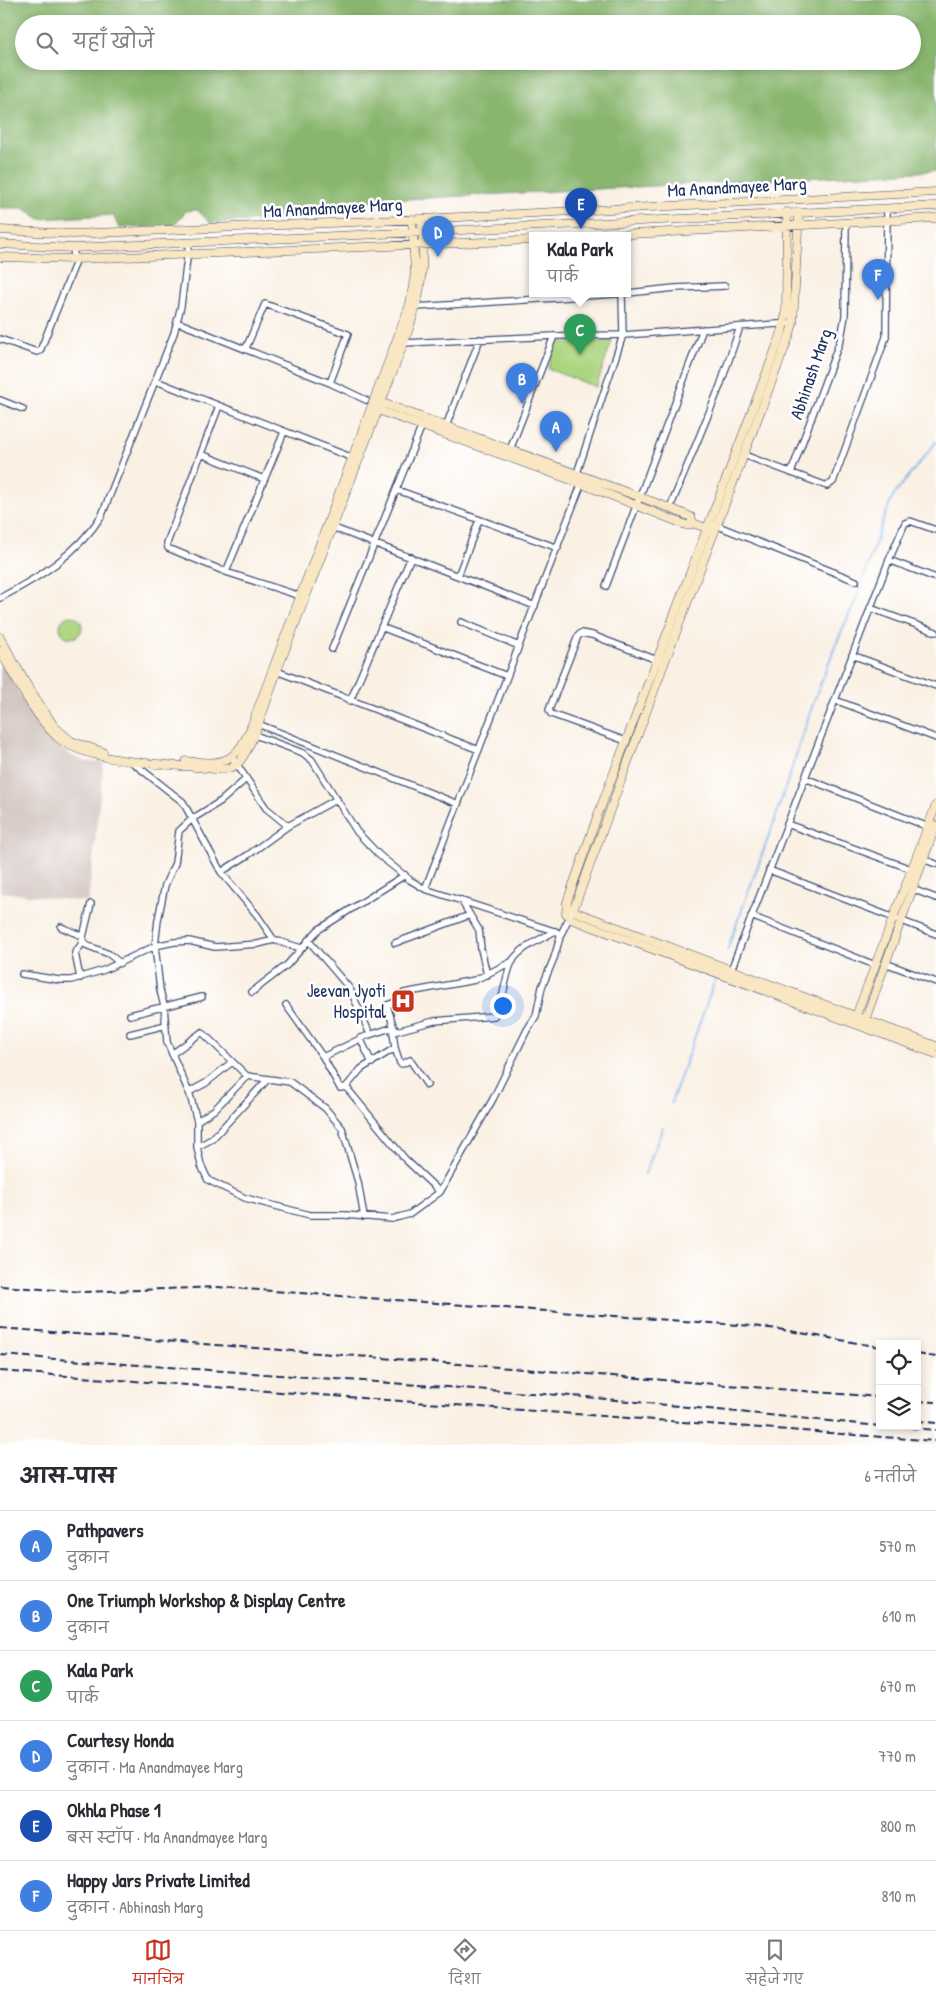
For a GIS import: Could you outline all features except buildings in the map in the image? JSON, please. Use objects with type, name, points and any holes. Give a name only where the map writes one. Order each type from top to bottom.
[{"type":"street","name":"Ma Anandmayee Marg","points":[[0,230],[73,234],[422,219],[936,192]]},
{"type":"street","name":"Ma Anandmayee Marg","points":[[0,244],[73,248],[413,233],[787,212],[936,206]]},
{"type":"street","points":[[744,455],[828,486],[833,482],[886,336],[887,208]]},
{"type":"street","points":[[246,779],[221,801],[192,819],[182,828],[178,835],[175,863],[165,885],[158,920],[156,946],[168,1046],[189,1092],[196,1122],[200,1165],[208,1180],[245,1198],[310,1215],[401,1218],[424,1205],[440,1192],[489,1107],[527,1030],[536,1016],[558,932],[570,918],[574,908],[784,324],[786,313],[787,212]]},
{"type":"street","points":[[799,212],[793,324],[744,455],[711,527],[657,660],[567,902],[566,913],[570,918],[854,1020]]},
{"type":"street","points":[[631,234],[936,218]]},
{"type":"street","points":[[251,734],[258,724],[274,670],[330,526],[410,304],[415,273],[412,219]]},
{"type":"street","points":[[0,637],[25,682],[54,726],[83,749],[103,757],[219,770],[244,754],[300,596],[330,526],[353,458],[374,404],[404,343],[416,307],[424,246],[422,219]]},
{"type":"street","name":"Abhinash Marg","points":[[791,473],[841,338],[845,316],[846,223]]},
{"type":"street","points":[[0,257],[75,259],[529,240]]},
{"type":"street","points":[[0,598],[48,570],[85,539],[102,515],[156,381],[177,322],[181,306],[189,243]]},
{"type":"street","points":[[0,339],[37,352],[40,351],[72,272],[75,259],[73,248]]},
{"type":"street","points":[[631,293],[675,288],[725,286]]},
{"type":"street","points":[[416,307],[570,297]]},
{"type":"street","points":[[577,473],[623,335],[622,297]]},
{"type":"street","points":[[246,348],[265,304],[348,334],[330,383]]},
{"type":"street","points":[[177,322],[330,383],[422,427],[584,480],[638,501],[686,525],[694,523],[711,527],[856,581]]},
{"type":"street","points":[[404,343],[554,336],[623,335],[793,324]]},
{"type":"street","points":[[670,508],[720,386],[740,327]]},
{"type":"street","points":[[606,586],[703,329]]},
{"type":"street","points":[[510,450],[554,336]]},
{"type":"street","points":[[446,426],[480,339]]},
{"type":"street","points":[[156,381],[353,458]]},
{"type":"street","points":[[0,400],[23,409]]},
{"type":"street","points":[[374,404],[446,426],[577,473],[584,480]]},
{"type":"street","points":[[219,406],[167,546],[170,550],[226,572],[300,596]]},
{"type":"street","points":[[332,650],[425,419]]},
{"type":"street","points":[[226,572],[284,432]]},
{"type":"street","points":[[201,454],[264,479]]},
{"type":"street","points":[[425,889],[584,480]]},
{"type":"street","points":[[397,490],[558,548]]},
{"type":"street","points":[[638,501],[670,508],[691,517],[694,523]]},
{"type":"street","points":[[458,576],[479,520]]},
{"type":"street","points":[[730,970],[889,560],[907,522],[910,521],[936,530]]},
{"type":"street","points":[[330,526],[534,606]]},
{"type":"street","points":[[350,701],[411,557]]},
{"type":"street","points":[[889,560],[936,578]]},
{"type":"street","points":[[870,608],[936,632]]},
{"type":"street","points":[[461,622],[519,646]]},
{"type":"street","points":[[381,627],[507,676]]},
{"type":"street","points":[[626,741],[551,714],[549,710],[578,636],[581,633],[592,635],[657,660]]},
{"type":"street","points":[[0,651],[18,683],[48,727],[71,747],[124,756],[194,762],[234,761]]},
{"type":"street","points":[[852,655],[936,686]]},
{"type":"street","points":[[274,670],[479,750]]},
{"type":"street","points":[[835,700],[936,738]]},
{"type":"street","points":[[258,724],[458,804]]},
{"type":"street","points":[[251,734],[308,756],[329,784],[357,832],[379,855],[425,889],[558,932]]},
{"type":"street","points":[[130,760],[144,773],[179,798],[221,872],[257,915],[274,940]]},
{"type":"street","points":[[234,761],[266,808],[288,826]]},
{"type":"street","points":[[804,778],[934,828]]},
{"type":"street","points":[[221,872],[288,826],[337,800]]},
{"type":"street","points":[[854,1020],[875,965],[912,890],[915,871],[923,860],[934,828],[936,806]]},
{"type":"street","points":[[787,824],[915,871]]},
{"type":"street","points":[[864,1024],[897,919],[934,828]]},
{"type":"street","points":[[923,860],[936,864]]},
{"type":"street","points":[[769,870],[936,934]]},
{"type":"street","points":[[252,992],[287,966],[318,930],[357,904],[405,876]]},
{"type":"street","points":[[912,890],[936,898]]},
{"type":"street","points":[[461,900],[479,930],[480,949],[487,974]]},
{"type":"street","points":[[80,978],[74,953],[80,948],[84,938],[91,904]]},
{"type":"street","points":[[574,908],[576,912],[730,970],[936,1054]]},
{"type":"street","points":[[395,943],[470,915]]},
{"type":"street","points":[[751,916],[875,965]]},
{"type":"street","points":[[61,927],[82,936],[86,945],[109,954],[120,963]]},
{"type":"street","points":[[427,1085],[410,1060],[402,1064],[400,1063],[392,1034],[394,1029],[388,1004],[404,1000],[404,993],[475,980],[513,960],[531,944],[558,932]]},
{"type":"street","points":[[22,974],[65,981],[80,978],[120,963],[156,946],[184,941],[215,947],[258,944],[274,940],[301,948]]},
{"type":"street","points":[[308,940],[350,989],[370,1034]]},
{"type":"street","points":[[323,1057],[370,1034],[434,1021],[494,1016],[505,992],[513,960]]},
{"type":"street","points":[[885,962],[936,982]]},
{"type":"street","points":[[130,1015],[202,997]]},
{"type":"street","points":[[286,1005],[323,1057],[340,1088],[346,1087],[360,1070],[396,1048]]},
{"type":"street","points":[[864,1024],[936,1046]]},
{"type":"street","points":[[130,1034],[166,1025]]},
{"type":"street","points":[[172,1054],[201,1032],[247,1076],[284,1081],[296,1086],[321,1103],[339,1124],[351,1154],[364,1217]]},
{"type":"street","points":[[360,1038],[372,1063]]},
{"type":"street","points":[[189,1092],[206,1082],[232,1062]]},
{"type":"street","points":[[196,1122],[224,1100],[247,1076]]},
{"type":"street","points":[[197,1147],[212,1139],[268,1080]]},
{"type":"street","points":[[346,1087],[404,1159],[440,1192]]},
{"type":"shaded area","points":[[0,660],[39,727],[58,746],[72,756],[86,762],[104,762],[88,902],[0,892]]},
{"type":"green space","points":[[0,0],[936,0],[936,171],[333,203],[305,218],[210,223],[197,210],[186,211],[174,226],[119,228],[113,215],[40,219],[23,208],[0,208]]},
{"type":"green space","points":[[612,341],[596,387],[548,369],[556,342]]},
{"type":"green space","points":[[71,616],[79,619],[82,627],[79,635],[71,638],[63,635],[60,627],[63,619]]},
{"type":"waterway","points":[[727,950],[774,822],[814,701],[857,597],[893,496],[936,442]]},
{"type":"waterway","points":[[671,1103],[716,977]]},
{"type":"waterway","points":[[645,1174],[663,1127]]},
{"type":"railway","points":[[0,1286],[84,1292],[218,1287],[752,1326],[876,1346]]},
{"type":"railway","points":[[0,1328],[876,1397]]},
{"type":"railway","points":[[0,1355],[586,1397],[876,1426]]},
{"type":"railway","points":[[921,1355],[936,1357]]},
{"type":"railway","points":[[0,1371],[936,1441]]},
{"type":"railway","points":[[921,1401],[936,1402]]},
{"type":"railway","points":[[921,1421],[936,1423]]},
{"type":"railway","points":[[921,1429],[936,1430]]},
{"type":"place","name":"Okhla Phase 1","points":[[581,229]]},
{"type":"place","name":"Courtesy Honda","points":[[438,257]]},
{"type":"place","name":"Happy Jars Private Limited","points":[[878,300]]},
{"type":"place","name":"Kala Park","points":[[580,355]]},
{"type":"place","name":"One Triumph Workshop & Display Centre","points":[[522,404]]},
{"type":"place","name":"Pathpavers","points":[[556,452]]},
{"type":"place","name":"Jeevan Jyoti Hospital","points":[[403,1001]]}]
